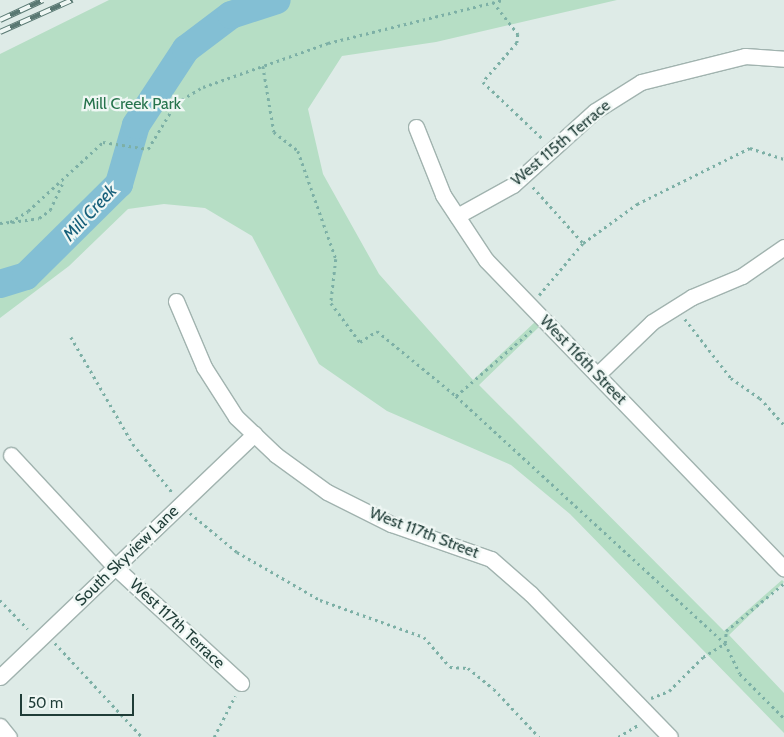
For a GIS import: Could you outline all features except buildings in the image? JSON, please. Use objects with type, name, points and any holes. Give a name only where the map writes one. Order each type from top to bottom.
[{"type":"street","name":"West 115th Terrace","points":[[457,216],[526,174],[554,151],[595,111],[641,82],[745,56],[784,59]]},
{"type":"street","name":"West 116th Street","points":[[416,126],[442,195],[486,260],[784,569]]},
{"type":"street","points":[[597,375],[652,322],[676,307],[742,276],[784,247]]},
{"type":"street","name":"West 117th Street","points":[[176,301],[204,367],[236,417],[254,434],[327,492],[391,524],[491,559],[670,737]]},
{"type":"street","name":"South Skyview Lane","points":[[0,677],[254,434]]},
{"type":"street","name":"West 117th Terrace","points":[[11,455],[116,568],[240,683]]},
{"type":"street","points":[[0,726],[10,737]]},
{"type":"path","points":[[10,222],[62,183],[95,148],[113,141],[142,152],[153,143],[176,103],[203,87],[328,43],[503,0]]},
{"type":"path","points":[[493,2],[518,34],[517,43],[483,82],[554,151]]},
{"type":"path","points":[[526,174],[542,202],[583,243]]},
{"type":"path","points":[[0,223],[34,219],[50,210],[62,183]]},
{"type":"path","points":[[676,307],[731,378],[760,398],[784,425]]},
{"type":"path","points":[[71,337],[133,444],[182,504],[238,552],[320,600],[424,637],[450,667],[468,668],[494,689],[539,737]]},
{"type":"path","points":[[456,396],[725,643],[740,674],[784,718]]},
{"type":"path","points":[[725,643],[726,631],[784,583]]},
{"type":"path","points":[[0,600],[31,632],[54,641],[142,737]]},
{"type":"path","points":[[618,737],[629,734],[645,711],[650,699],[669,691],[703,657],[725,643]]},
{"type":"path","points":[[214,737],[240,683]]},
{"type":"green space","name":"Mill Creek Park","points":[[109,0],[617,0],[436,42],[342,56],[308,109],[323,174],[379,274],[473,380],[535,322],[539,327],[479,385],[724,631],[782,580],[784,582],[729,635],[784,693],[784,733],[570,514],[511,465],[387,411],[319,364],[252,236],[205,208],[164,204],[128,209],[69,266],[0,318],[0,54]]},
{"type":"waterway","name":"Mill Creek","points":[[0,284],[26,276],[119,184],[136,125],[186,49],[231,15],[277,0]]},
{"type":"railway","points":[[0,20],[43,0]]},
{"type":"railway","points":[[0,32],[72,0]]}]
